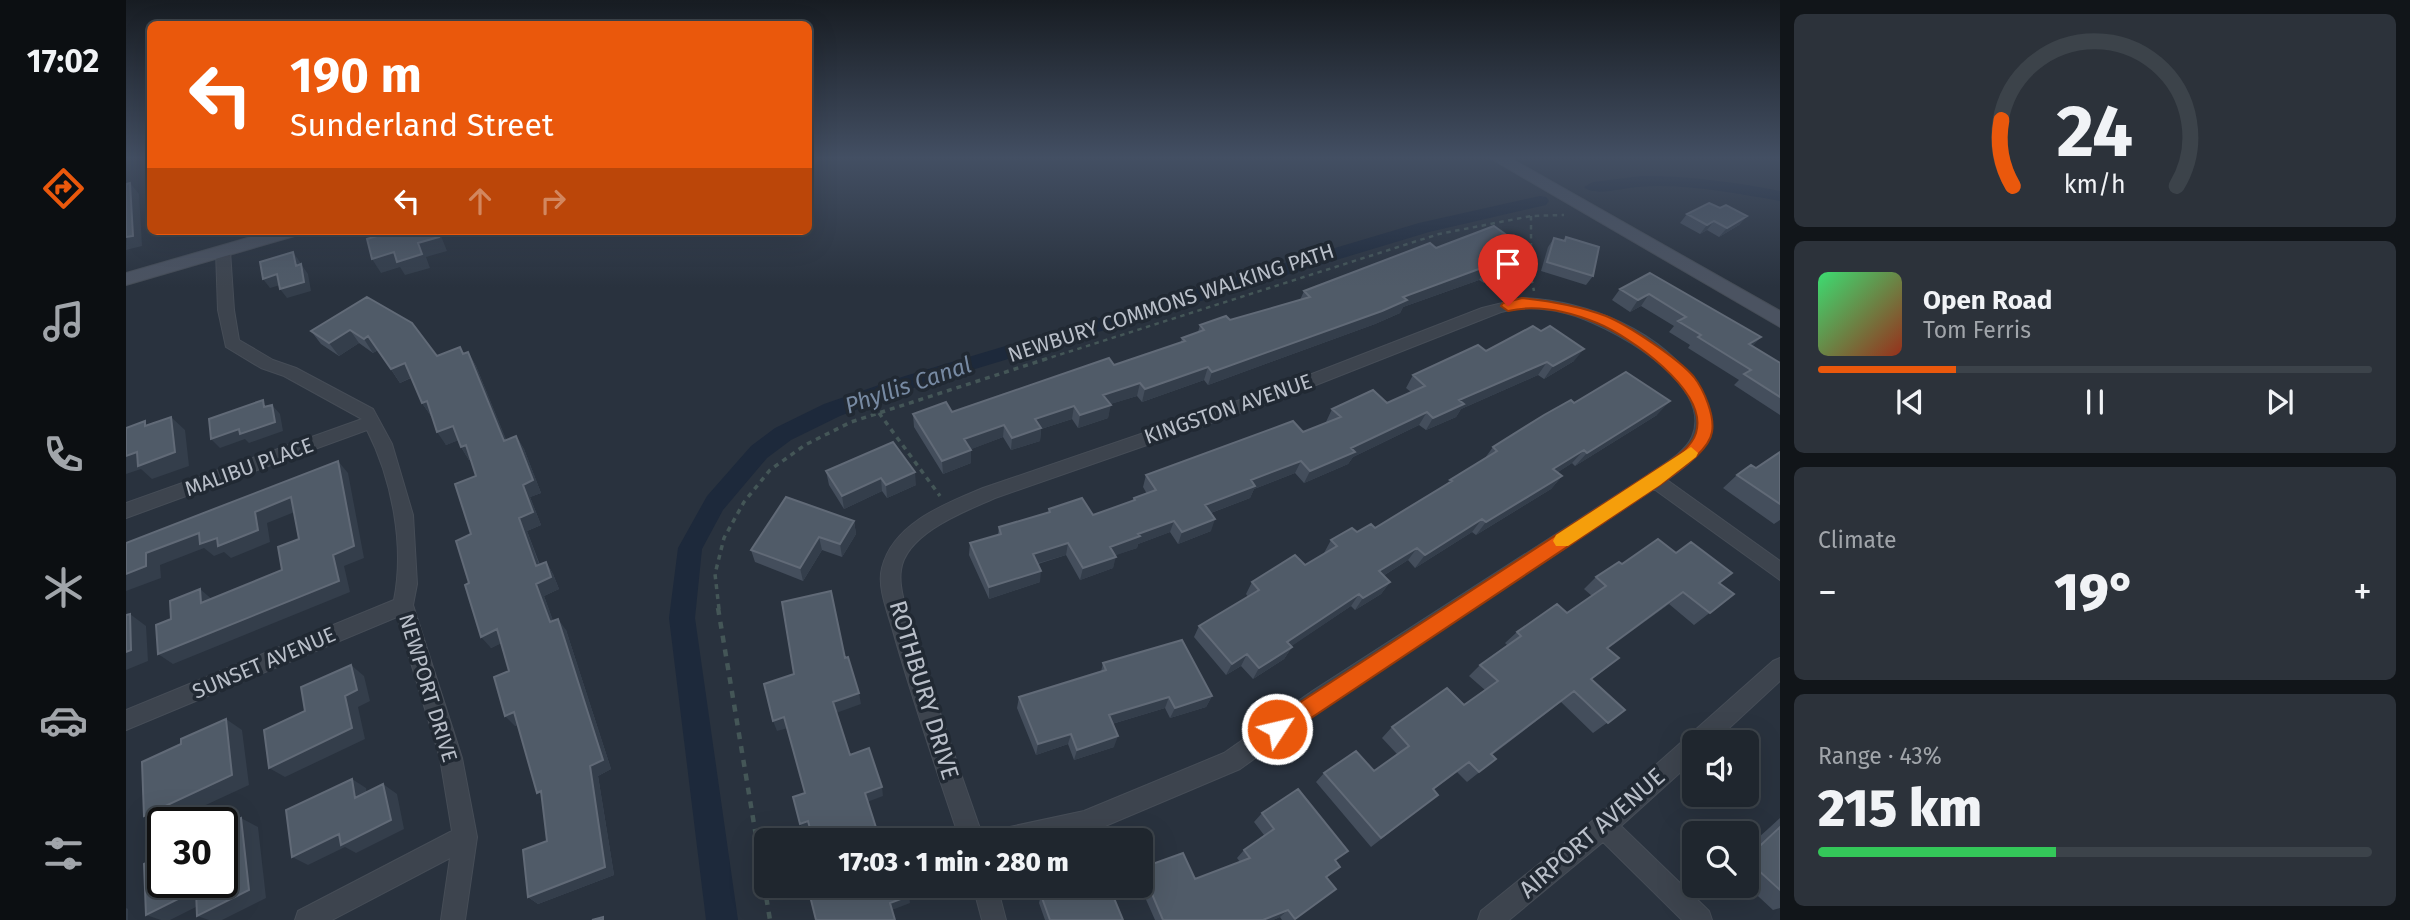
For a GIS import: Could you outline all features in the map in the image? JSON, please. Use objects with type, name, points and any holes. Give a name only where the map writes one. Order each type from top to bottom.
[{"type":"main road","points":[[1573,201],[1780,320]]},
{"type":"street","points":[[126,279],[278,235]]},
{"type":"street","name":"NEWPORT DRIVE","points":[[223,251],[226,310],[232,343],[267,364],[290,372],[367,413],[383,444],[404,515],[407,584],[403,605],[451,758],[465,836],[453,920]]},
{"type":"street","name":"KINGSTON AVENUE","points":[[905,541],[934,517],[989,493],[1326,375],[1493,310],[1522,303],[1560,307],[1604,321],[1669,364],[1689,381],[1702,408],[1704,433],[1692,452],[1654,480]]},
{"type":"street","name":"MALIBU PLACE","points":[[126,511],[372,422]]},
{"type":"street","points":[[1061,828],[1084,823],[1232,761],[1322,697],[1654,480],[1780,572]]},
{"type":"street","name":"ROTHBURY DRIVE","points":[[905,541],[889,572],[902,629],[968,828]]},
{"type":"street","name":"SUNSET AVENUE","points":[[126,720],[403,605]]},
{"type":"street","name":"AIRPORT AVENUE","points":[[1711,730],[1780,668]]},
{"type":"street","name":"AIRPORT AVENUE","points":[[1490,920],[1604,826],[1682,756]]},
{"type":"street","points":[[1604,826],[1700,920]]},
{"type":"street","points":[[307,920],[465,836]]},
{"type":"street","points":[[988,898],[994,920]]},
{"type":"path","name":"NEWBURY COMMONS WALKING PATH","points":[[770,920],[720,623],[715,573],[730,526],[744,502],[770,470],[816,439],[851,422],[1439,234],[1531,216],[1571,215],[1605,219]]},
{"type":"path","points":[[1531,216],[1531,276],[1538,304]]},
{"type":"path","points":[[879,413],[950,510]]},
{"type":"building","points":[[126,201],[131,201],[133,236],[126,237]]},
{"type":"building","points":[[1709,203],[1720,208],[1726,205],[1747,216],[1727,228],[1714,221],[1707,225],[1687,214]]},
{"type":"building","points":[[1494,226],[1533,254],[1491,270],[1487,266],[1403,297],[1407,300],[1382,311],[1212,372],[1208,367],[1145,389],[1140,383],[1103,395],[1111,405],[1080,415],[1074,406],[1035,419],[1041,428],[1012,438],[1004,425],[964,439],[971,450],[942,461],[913,414],[946,402],[952,412],[1109,358],[1114,365],[1185,341],[1182,338],[1204,330],[1200,325],[1226,316],[1230,320],[1310,297],[1304,291],[1430,243],[1436,248]]},
{"type":"building","points":[[380,235],[439,237],[418,243],[422,254],[397,262],[394,252],[372,259],[367,239]]},
{"type":"building","points":[[1566,237],[1599,247],[1593,276],[1547,262],[1554,238],[1565,241]]},
{"type":"building","points":[[293,252],[296,266],[301,264],[304,282],[280,289],[277,274],[263,279],[260,262]]},
{"type":"building","points":[[1650,273],[1761,337],[1749,344],[1780,363],[1780,397],[1744,374],[1751,370],[1698,337],[1701,335],[1678,321],[1686,317],[1649,294],[1638,300],[1620,289]]},
{"type":"building","points":[[367,297],[412,323],[437,356],[460,347],[463,354],[468,352],[504,441],[516,436],[533,480],[523,485],[533,512],[519,518],[536,566],[546,562],[551,577],[536,584],[550,622],[558,619],[603,760],[590,766],[605,867],[528,897],[523,850],[547,841],[541,791],[537,793],[514,712],[505,716],[494,677],[509,671],[497,629],[481,637],[465,585],[469,583],[456,541],[471,534],[455,484],[476,476],[466,445],[461,447],[453,426],[437,432],[427,401],[422,403],[405,363],[391,369],[368,336],[364,339],[350,330],[329,343],[311,331]]},
{"type":"building","points":[[1533,326],[1541,331],[1550,326],[1584,349],[1553,366],[1547,362],[1459,400],[1464,404],[1433,418],[1427,412],[1351,448],[1355,452],[1310,471],[1301,461],[1251,480],[1255,486],[1205,505],[1215,519],[1182,532],[1174,521],[1138,534],[1140,536],[1110,547],[1116,557],[1083,568],[1068,543],[1033,554],[1041,571],[989,587],[970,543],[1001,534],[999,527],[1050,512],[1049,509],[1082,498],[1093,515],[1135,500],[1134,498],[1156,490],[1146,475],[1293,421],[1303,432],[1341,417],[1332,409],[1373,390],[1387,403],[1425,386],[1413,375],[1478,345],[1486,351]]},
{"type":"building","points":[[1626,372],[1670,401],[1587,453],[1584,450],[1553,469],[1562,476],[1486,522],[1482,519],[1425,555],[1417,548],[1379,571],[1390,582],[1363,598],[1359,594],[1287,642],[1292,647],[1259,668],[1247,654],[1232,664],[1199,626],[1259,590],[1252,582],[1295,555],[1305,565],[1337,546],[1331,540],[1352,528],[1357,532],[1371,524],[1375,528],[1497,451],[1493,447],[1544,415],[1571,400],[1574,403]]},
{"type":"building","points":[[263,400],[264,407],[272,405],[275,422],[240,434],[239,429],[211,439],[209,419]]},
{"type":"building","points":[[171,417],[175,452],[138,466],[137,452],[126,456],[126,428],[145,421],[145,426]]},
{"type":"building","points":[[893,442],[915,472],[886,485],[881,478],[842,496],[826,471]]},
{"type":"building","points":[[1780,452],[1780,504],[1737,475],[1751,465],[1756,468]]},
{"type":"building","points":[[338,461],[354,546],[333,555],[339,581],[158,654],[156,625],[171,619],[170,601],[200,589],[201,603],[282,570],[278,547],[299,539],[291,497],[255,512],[258,530],[218,546],[217,538],[200,544],[199,533],[146,553],[146,566],[126,574],[126,543]]},
{"type":"building","points":[[786,497],[854,521],[840,544],[819,537],[800,568],[751,550]]},
{"type":"building","points":[[1658,539],[1676,553],[1691,542],[1732,573],[1719,583],[1734,594],[1710,613],[1683,592],[1607,648],[1619,658],[1591,679],[1625,710],[1608,723],[1574,691],[1491,754],[1496,759],[1479,772],[1469,762],[1433,789],[1438,795],[1381,838],[1324,773],[1356,751],[1374,771],[1409,746],[1392,727],[1447,688],[1464,705],[1498,681],[1480,665],[1521,636],[1517,632],[1557,604],[1567,613],[1606,586],[1596,577],[1619,562],[1622,564]]},
{"type":"building","points":[[831,591],[845,658],[848,657],[859,693],[833,702],[850,755],[869,748],[882,787],[865,793],[876,828],[810,828],[808,821],[800,824],[793,797],[805,793],[784,717],[773,721],[764,684],[794,674],[782,602]]},
{"type":"building","points":[[130,614],[131,650],[126,652],[126,615]]},
{"type":"building","points":[[1182,640],[1212,696],[1175,708],[1169,697],[1109,715],[1118,736],[1077,750],[1071,734],[1038,744],[1019,697],[1106,670],[1103,663]]},
{"type":"building","points":[[351,665],[357,690],[345,696],[352,728],[269,768],[264,730],[305,711],[301,687]]},
{"type":"building","points":[[226,719],[232,775],[163,807],[147,807],[147,815],[144,816],[142,762],[181,744],[181,739]]},
{"type":"building","points":[[352,779],[355,798],[383,784],[391,820],[341,845],[339,834],[292,857],[286,810]]},
{"type":"building","points":[[1298,789],[1348,851],[1335,860],[1340,867],[1326,877],[1336,889],[1295,919],[1288,910],[1263,920],[1163,920],[1153,896],[1153,864],[1183,853],[1195,879],[1250,858],[1244,850],[1274,829],[1262,813]]},
{"type":"building","points":[[241,818],[249,890],[238,896],[238,819]]},
{"type":"building","points":[[1780,827],[1780,890],[1759,871],[1759,847]]},
{"type":"building","points":[[147,863],[147,898],[180,898],[146,915],[144,864]]},
{"type":"building","points":[[196,898],[233,898],[197,916]]},
{"type":"building","points":[[810,898],[904,898],[890,903],[895,920],[816,920]]},
{"type":"building","points":[[1042,898],[1114,898],[1123,920],[1050,920]]},
{"type":"waterway","name":"Phyllis Canal","points":[[722,920],[682,618],[690,548],[715,503],[759,452],[783,434],[832,410],[912,381],[1425,227],[1540,201]]},
{"type":"slow traffic","points":[[1562,541],[1691,453]]},
{"type":"route","points":[[1277,729],[1654,480],[1692,452],[1704,433],[1702,408],[1689,381],[1659,355],[1604,321],[1560,307],[1522,303],[1508,306]]}]
